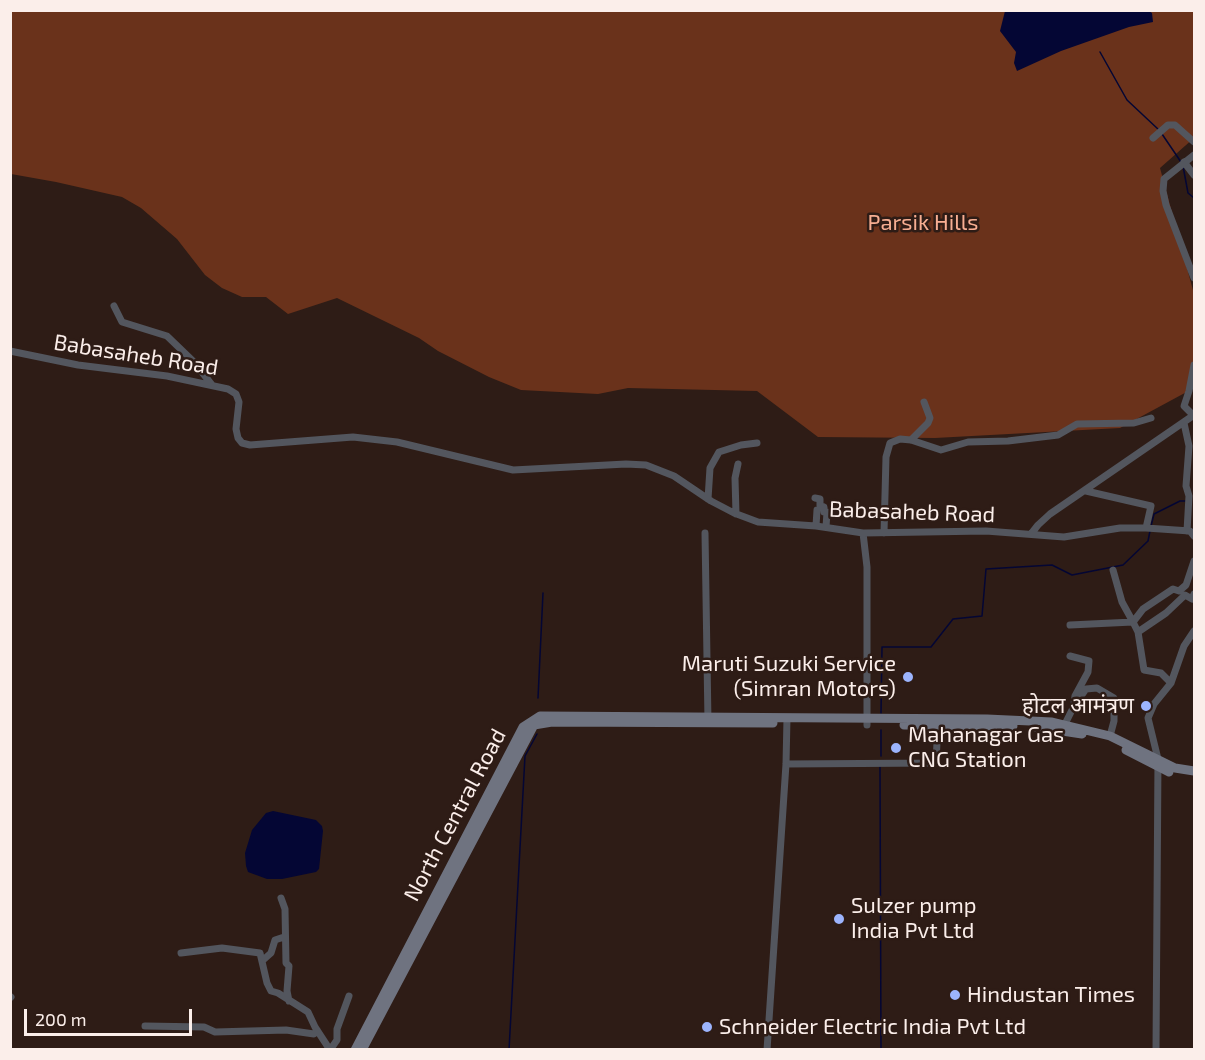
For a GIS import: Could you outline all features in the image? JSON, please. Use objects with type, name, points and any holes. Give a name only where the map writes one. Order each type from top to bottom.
[{"type":"main road","name":"North Central Road","points":[[363,1050],[533,723],[540,716],[708,721],[870,721],[1040,727],[1080,733],[1115,744],[1158,763],[1194,771]]},
{"type":"main road","name":"North Central Road","points":[[870,721],[987,719],[1065,724],[1110,736],[1173,774],[1194,776]]},
{"type":"main road","name":"North Central Road","points":[[355,1050],[524,727],[533,723]]},
{"type":"street","points":[[1153,138],[1168,125],[1175,125],[1194,142]]},
{"type":"street","points":[[1194,155],[1164,179],[1163,191],[1166,205],[1194,278]]},
{"type":"street","points":[[1184,162],[1194,175]]},
{"type":"street","points":[[114,306],[122,322],[167,336],[194,362],[212,385]]},
{"type":"street","name":"Babasaheb Road","points":[[10,351],[78,365],[167,376],[228,389],[236,394],[239,402],[236,429],[238,438],[242,443],[250,445],[353,437],[397,442],[513,470],[646,465],[674,476],[708,499],[736,514],[758,522],[826,527],[863,533],[986,531],[1064,537],[1120,528],[1187,531]]},
{"type":"street","points":[[1030,534],[1050,514],[1194,416],[1184,405],[1190,391],[1194,365]]},
{"type":"street","points":[[911,440],[930,418],[924,402]]},
{"type":"street","points":[[884,532],[886,457],[890,443],[900,439],[911,440],[941,450],[968,442],[1008,441],[1058,435],[1077,424],[1134,423],[1151,418]]},
{"type":"street","points":[[1184,423],[1190,446],[1186,486],[1189,500],[1187,531],[1194,536]]},
{"type":"street","points":[[708,499],[710,468],[718,452],[757,443]]},
{"type":"street","points":[[736,514],[735,478],[738,464]]},
{"type":"street","points":[[1086,491],[1151,506],[1146,528]]},
{"type":"street","points":[[815,498],[820,499],[820,506],[824,507],[824,512],[827,512],[826,527]]},
{"type":"street","points":[[816,526],[817,510]]},
{"type":"street","points":[[705,533],[708,721]]},
{"type":"street","points":[[863,533],[867,567],[870,721]]},
{"type":"street","points":[[1189,596],[1186,585],[1194,561]]},
{"type":"street","points":[[1113,570],[1122,602],[1138,632],[1144,670],[1161,673],[1171,683]]},
{"type":"street","points":[[1070,625],[1133,622],[1143,609],[1173,589],[1189,596]]},
{"type":"street","points":[[1138,632],[1189,596]]},
{"type":"street","points":[[1156,1050],[1158,763],[1148,718],[1154,704],[1171,683],[1184,646],[1194,631]]},
{"type":"street","points":[[1070,656],[1089,661],[1088,672],[1075,696],[1074,706]]},
{"type":"street","points":[[1065,724],[1086,689],[1097,688],[1114,698],[1116,704],[1110,736]]},
{"type":"street","points":[[767,1050],[787,721]]},
{"type":"street","points":[[786,764],[936,763],[937,742]]},
{"type":"street","points":[[281,898],[285,909],[284,937],[286,963],[289,966],[287,991],[289,1001]]},
{"type":"street","points":[[262,961],[271,953],[275,940],[284,937]]},
{"type":"street","points":[[181,953],[222,948],[260,953],[271,991],[308,1012],[330,1050],[337,1040],[337,1029],[349,996]]},
{"type":"street","points":[[146,1026],[204,1027],[215,1032],[286,1030],[314,1034],[317,1030]]},
{"type":"green space","name":"Parsik Hills","points":[[10,11],[1194,11],[1194,138],[1160,168],[1194,294],[1194,388],[1120,428],[935,438],[818,437],[757,391],[628,388],[598,394],[521,390],[489,377],[438,351],[419,338],[337,298],[288,314],[266,297],[242,297],[222,288],[205,275],[177,239],[141,208],[122,197],[11,174]]},
{"type":"shaded area","points":[[1005,11],[1149,11],[1152,13],[1153,22],[1129,27],[1061,51],[1017,71],[1014,63],[1016,52],[1000,31]]},
{"type":"shaded area","points":[[273,811],[316,820],[322,826],[319,869],[316,872],[282,879],[267,879],[248,872],[245,853],[252,830],[266,813]]},
{"type":"waterway","points":[[1100,52],[1127,100],[1159,130]]},
{"type":"waterway","points":[[1162,134],[1181,162]]},
{"type":"waterway","points":[[1183,166],[1188,193],[1194,198]]},
{"type":"waterway","points":[[1151,526],[1154,514],[1180,501],[1185,501]]},
{"type":"waterway","points":[[881,713],[882,647],[931,647],[953,619],[982,616],[986,569],[1052,565],[1072,575],[1123,565],[1148,541],[1150,531]]},
{"type":"waterway","points":[[538,698],[543,593]]},
{"type":"waterway","points":[[881,730],[881,756]]},
{"type":"waterway","points":[[509,1050],[525,756],[537,734]]},
{"type":"waterway","points":[[880,767],[881,1050]]},
{"type":"place","name":"Maruti Suzuki Service (Simran Motors)","points":[[908,677]]},
{"type":"place","name":"होटल आमंत्रण","points":[[1146,706]]},
{"type":"place","name":"Mahanagar Gas CNG Station","points":[[896,748]]},
{"type":"place","name":"Sulzer pump India Pvt Ltd","points":[[839,919]]},
{"type":"place","name":"Hindustan Times","points":[[955,995]]},
{"type":"place","name":"Schneider Electric India Pvt Ltd","points":[[707,1027]]}]
